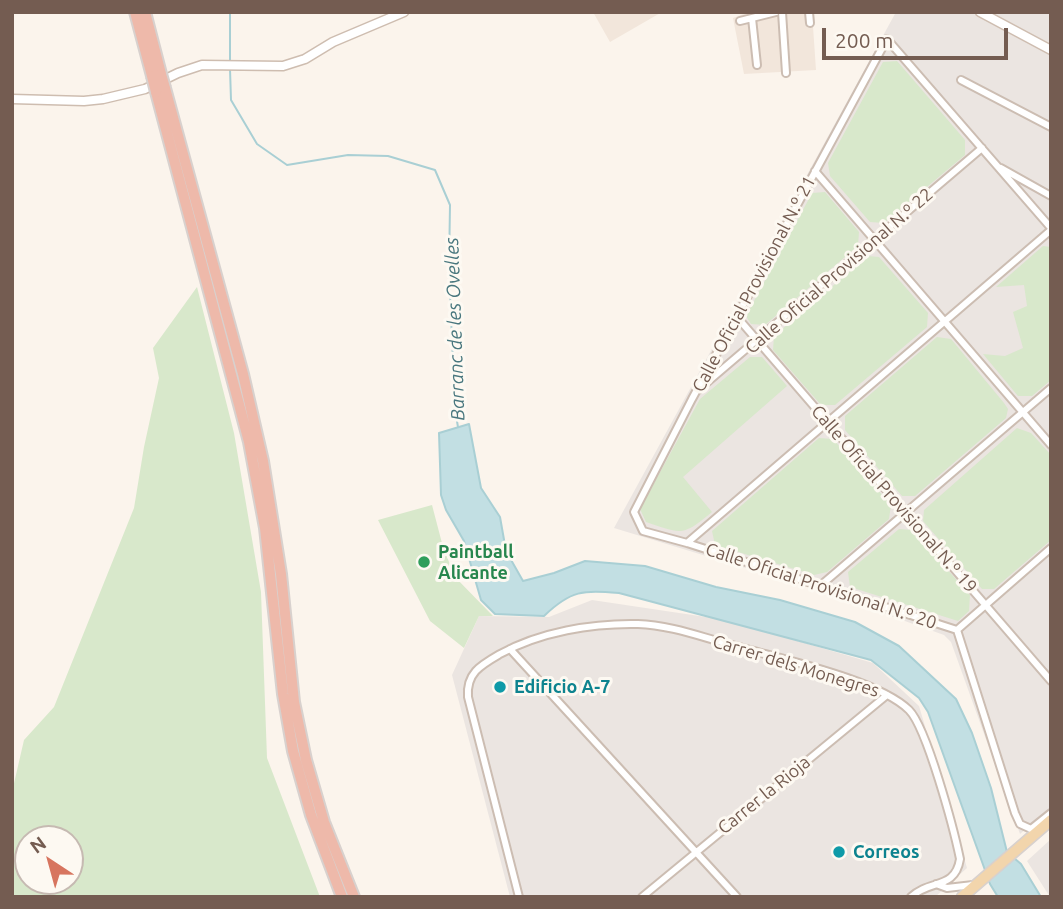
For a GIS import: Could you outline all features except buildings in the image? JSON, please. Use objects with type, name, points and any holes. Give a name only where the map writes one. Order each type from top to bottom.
[{"type":"highway","points":[[135,12],[156,75],[265,470],[279,561],[294,702],[315,794],[334,850],[356,897]]},
{"type":"highway","points":[[145,12],[156,75]]},
{"type":"highway","points":[[206,256],[261,502],[282,684],[293,751],[311,815],[342,897]]},
{"type":"main road","points":[[962,897],[976,891],[1051,820]]},
{"type":"main road","points":[[1016,853],[1051,826]]},
{"type":"street","points":[[12,99],[84,101],[124,96],[190,69],[215,65],[283,66],[305,59],[333,42],[404,12]]},
{"type":"street","points":[[740,21],[776,12]]},
{"type":"street","points":[[782,12],[786,73]]},
{"type":"street","points":[[809,12],[810,23]]},
{"type":"street","points":[[980,12],[1051,50]]},
{"type":"street","points":[[752,18],[757,65]]},
{"type":"street","name":"Calle Oficial Provisional N.º 21","points":[[643,531],[634,512],[695,393],[887,39],[982,148]]},
{"type":"street","points":[[961,80],[1051,127]]},
{"type":"street","points":[[687,543],[1051,229],[982,148]]},
{"type":"street","name":"Calle Oficial Provisional N.º 22","points":[[695,393],[982,148]]},
{"type":"street","points":[[998,167],[1051,197]]},
{"type":"street","points":[[815,172],[1051,445]]},
{"type":"street","name":"Calle Oficial Provisional N.º 19","points":[[737,317],[1051,681]]},
{"type":"street","points":[[820,586],[1051,388]]},
{"type":"street","name":"Calle Oficial Provisional N.º 20","points":[[643,531],[957,630],[1020,824],[1031,829],[1051,813]]},
{"type":"street","points":[[957,630],[1051,548]]},
{"type":"street","name":"Carrer dels Monegres","points":[[519,897],[468,697],[469,678],[482,664],[510,649],[586,627],[612,625],[656,626],[797,663],[873,688],[911,712],[921,728],[960,859],[955,874],[950,879],[922,888],[911,897]]},
{"type":"street","points":[[510,649],[737,897]]},
{"type":"street","name":"Carrer la Rioja","points":[[642,897],[887,695]]},
{"type":"street","points":[[936,884],[976,891]]},
{"type":"shaded area","points":[[593,12],[662,12],[610,42]]},
{"type":"shaded area","points":[[749,12],[812,12],[816,70],[744,74],[733,18]]},
{"type":"shaded area","points":[[896,12],[1051,12],[1051,807],[1020,834],[951,642],[944,635],[818,590],[614,528]]},
{"type":"shaded area","points":[[592,600],[726,620],[873,663],[919,706],[967,868],[935,897],[510,897],[452,675],[479,616],[549,617]]},
{"type":"shaded area","points":[[1051,839],[1051,897],[1050,897],[1027,861]]},
{"type":"green space","points":[[897,61],[965,140],[965,155],[884,223],[870,222],[830,176],[828,163],[883,62]]},
{"type":"green space","points":[[825,192],[859,232],[858,246],[765,325],[751,324],[746,316],[812,193]]},
{"type":"green space","points":[[1043,246],[1051,247],[1051,380],[1032,396],[1018,396],[983,354],[1005,356],[1023,348],[1013,312],[1027,306],[1024,285],[996,287]]},
{"type":"green space","points":[[868,256],[879,257],[928,313],[927,327],[835,405],[821,405],[773,350],[774,336]]},
{"type":"green space","points":[[197,287],[234,433],[261,592],[267,758],[320,897],[12,897],[12,792],[24,740],[54,707],[134,508],[159,378],[153,348]]},
{"type":"green space","points":[[937,337],[951,339],[1008,409],[1006,418],[915,496],[902,496],[845,430],[845,416]]},
{"type":"green space","points":[[750,357],[762,357],[787,386],[683,477],[712,512],[694,526],[681,531],[646,522],[640,509],[700,399]]},
{"type":"green space","points":[[1017,428],[1031,433],[1051,455],[1051,540],[994,589],[982,589],[923,521],[924,510]]},
{"type":"green space","points":[[819,438],[833,439],[891,505],[889,519],[827,572],[814,575],[715,545],[712,531]]},
{"type":"green space","name":"Paintball Alicante","points":[[432,505],[443,547],[455,577],[493,616],[479,616],[464,648],[430,621],[378,520]]},
{"type":"green space","points":[[899,529],[912,530],[970,595],[969,611],[958,621],[850,587],[848,572]]},
{"type":"water","points":[[469,424],[481,488],[500,517],[506,551],[523,581],[585,561],[645,566],[855,622],[899,646],[956,699],[972,733],[991,788],[1007,852],[1021,864],[1041,897],[998,897],[990,884],[928,712],[919,698],[871,660],[619,593],[578,594],[562,601],[544,616],[495,614],[481,600],[464,541],[446,510],[441,495],[439,433]]},
{"type":"waterway","name":"Barranc de les Ovelles","points":[[230,12],[230,64]]},
{"type":"waterway","name":"Barranc de les Ovelles","points":[[230,69],[231,100],[257,144],[287,165],[348,155],[388,156],[435,170],[450,205],[449,267],[458,427]]},
{"type":"place","name":"Paintball Alicante","points":[[424,562]]},
{"type":"place","name":"Edificio A-7","points":[[500,687]]},
{"type":"place","name":"Correos","points":[[839,852]]}]
